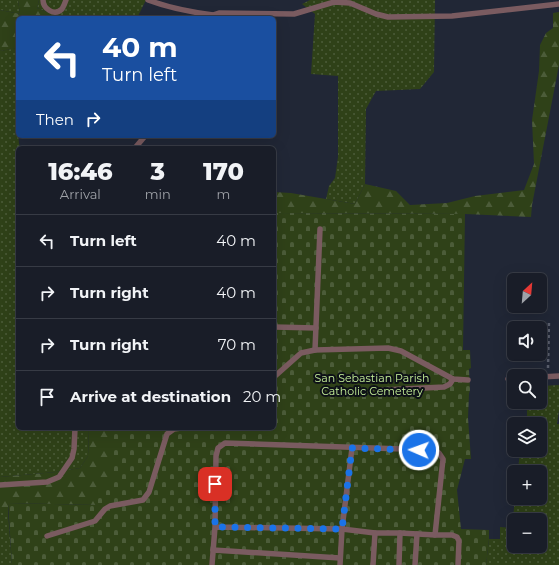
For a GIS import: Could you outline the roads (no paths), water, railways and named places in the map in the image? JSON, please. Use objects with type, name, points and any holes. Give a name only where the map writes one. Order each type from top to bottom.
[{"type":"lane","points":[[43,0],[47,9],[52,12],[56,12],[61,10],[66,0]]},
{"type":"lane","points":[[148,0],[177,10],[211,16],[219,13],[294,14],[334,2],[350,3],[376,14],[388,17],[452,16],[559,4]]},
{"type":"lane","points":[[137,146],[143,138]]},
{"type":"lane","points":[[315,350],[320,229]]},
{"type":"lane","points":[[276,327],[316,328]]},
{"type":"lane","points":[[276,375],[301,353],[315,350],[388,348],[401,351],[453,379],[468,380]]},
{"type":"lane","points":[[547,377],[559,376]]},
{"type":"lane","points":[[383,390],[444,387],[450,384],[453,379]]},
{"type":"lane","points":[[0,485],[47,482],[59,477],[72,458],[75,430]]},
{"type":"lane","points":[[47,536],[95,521],[105,509],[110,506],[143,500],[149,492],[167,434],[173,430]]},
{"type":"lane","points":[[212,565],[215,527],[216,456],[218,448],[225,443],[432,450],[439,453],[443,459],[435,535]]},
{"type":"lane","points":[[340,565],[342,529],[352,448]]},
{"type":"lane","points":[[215,527],[342,529],[375,533],[452,535],[457,537],[459,541],[458,565]]},
{"type":"lane","points":[[373,565],[375,533]]},
{"type":"lane","points":[[399,565],[400,533]]},
{"type":"lane","points":[[415,565],[417,534]]},
{"type":"lane","points":[[213,550],[340,558]]},
{"type":"park label","name":"San Sebastian Parish Catholic Cemetery","points":[[372,384]]}]
